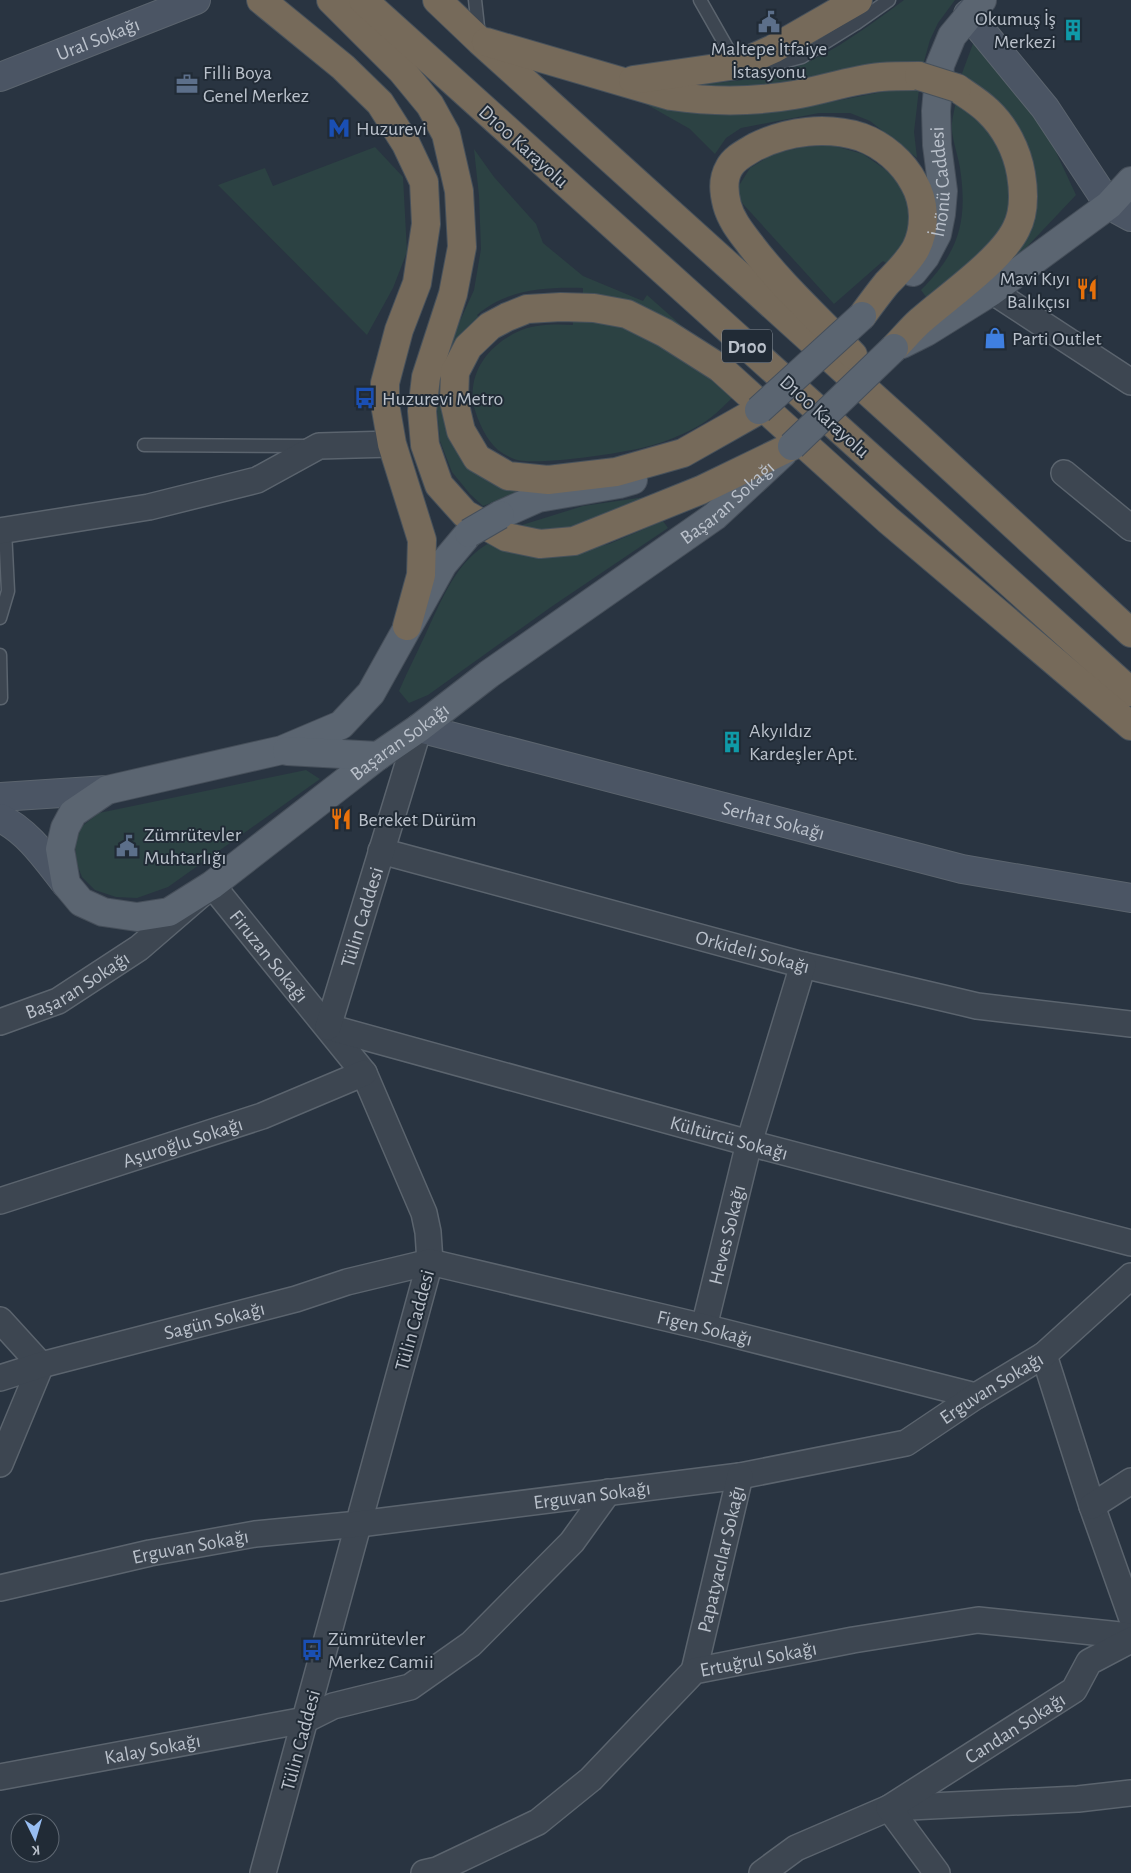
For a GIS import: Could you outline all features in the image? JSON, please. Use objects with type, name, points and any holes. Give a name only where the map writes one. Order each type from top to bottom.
[{"type":"highway","points":[[261,0],[343,67],[380,103],[406,144],[424,182],[426,224],[417,283],[399,330],[385,383],[385,404],[392,444],[422,540],[422,575],[407,626]]},
{"type":"highway","points":[[331,0],[402,71],[430,105],[446,134],[459,191],[462,247],[453,294],[426,377],[422,411],[425,445],[439,485],[465,514],[506,537],[540,544],[574,541],[701,490],[792,446]]},
{"type":"highway","name":"D100 Karayolu","points":[[363,0],[1131,692]]},
{"type":"highway","name":"D100","points":[[437,0],[1131,633]]},
{"type":"highway","points":[[623,81],[737,65],[774,50],[858,0]]},
{"type":"highway","points":[[480,41],[671,96],[693,100],[731,100],[793,95],[880,77],[919,76],[958,88],[988,111],[1008,137],[1015,153],[1023,184],[1022,214],[1016,230],[997,254],[918,322],[894,348]]},
{"type":"highway","points":[[385,383],[435,289],[449,244],[448,180],[432,120],[402,71]]},
{"type":"highway","points":[[862,316],[916,248],[923,223],[922,206],[919,191],[910,174],[883,148],[862,138],[827,131],[796,133],[777,138],[740,155],[728,169],[724,188],[728,207],[734,222],[757,254],[787,288],[852,354],[917,436]]},
{"type":"highway","points":[[759,410],[683,453],[616,472],[548,480],[508,476],[478,458],[461,431],[454,402],[455,372],[468,347],[490,326],[507,316],[527,309],[594,308],[627,314],[665,333],[720,368],[888,520],[1131,726]]},
{"type":"main road","name":"Ural Sokağı","points":[[0,77],[196,0]]},
{"type":"main road","points":[[449,0],[480,41]]},
{"type":"main road","points":[[975,7],[1120,211]]},
{"type":"main road","name":"İnönü Caddesi","points":[[282,750],[341,725],[371,693],[443,564],[469,533],[500,514],[538,498],[619,484],[687,461],[730,438],[862,316],[908,279],[925,257],[937,234],[941,214],[943,191],[937,145],[936,110],[940,65],[952,36],[975,7]]},
{"type":"main road","name":"Başaran Sokağı","points":[[212,885],[378,756],[419,728],[531,643],[715,516],[792,446],[894,348],[926,332],[1120,211],[1131,181]]},
{"type":"main road","name":"Serhat Sokağı","points":[[419,728],[962,869],[1131,898]]},
{"type":"main road","points":[[0,797],[108,790],[282,750],[378,756]]},
{"type":"main road","points":[[66,884],[60,849],[65,828],[73,813],[108,790]]},
{"type":"main road","points":[[3,822],[39,850],[81,902],[102,912],[138,917],[169,912],[212,885]]},
{"type":"street","points":[[992,291],[1131,382]]},
{"type":"street","points":[[3,530],[149,507],[257,480],[319,446],[392,444]]},
{"type":"street","points":[[1064,473],[1131,528]]},
{"type":"street","name":"Tülin Caddesi","points":[[264,1873],[430,1262],[428,1232],[424,1213],[364,1073],[328,1027],[419,728]]},
{"type":"street","name":"Orkideli Sokağı","points":[[381,851],[803,965],[977,1006],[1131,1024]]},
{"type":"street","name":"Başaran Sokağı","points":[[0,1022],[58,1001],[139,948],[212,885]]},
{"type":"street","name":"Firuzan Sokağı","points":[[212,885],[328,1027]]},
{"type":"street","name":"Heves Sokağı","points":[[704,1327],[750,1143],[803,965]]},
{"type":"street","name":"Kültürcü Sokağı","points":[[328,1027],[750,1143],[1131,1244]]},
{"type":"street","name":"Aşuroğlu Sokağı","points":[[0,1201],[262,1116],[364,1073]]},
{"type":"street","name":"Figen Sokağı","points":[[430,1262],[704,1327],[976,1396]]},
{"type":"street","name":"Sagün Sokağı","points":[[0,1378],[41,1365],[296,1299],[347,1282],[430,1262]]},
{"type":"street","name":"Erguvan Sokağı","points":[[0,1588],[159,1551],[255,1534],[359,1524],[740,1476],[906,1443],[976,1396],[1044,1355],[1131,1276]]},
{"type":"street","points":[[0,1320],[41,1365],[0,1464]]},
{"type":"street","points":[[1044,1355],[1092,1506],[1131,1616]]},
{"type":"street","name":"Papatyacılar Sokağı","points":[[694,1671],[740,1476]]},
{"type":"street","points":[[1092,1506],[1131,1481]]},
{"type":"street","name":"Kalay Sokağı","points":[[0,1777],[305,1720],[333,1706],[410,1687],[470,1644],[572,1542],[608,1492]]},
{"type":"street","name":"Ertuğrul Sokağı","points":[[424,1873],[436,1870],[538,1822],[591,1779],[694,1671],[853,1640],[978,1620],[1131,1636]]},
{"type":"street","name":"Candan Sokağı","points":[[762,1873],[796,1848],[889,1808],[1074,1690],[1089,1662],[1131,1640]]},
{"type":"street","name":"Candan Sokağı","points":[[889,1808],[1078,1799],[1131,1793]]},
{"type":"street","points":[[889,1808],[937,1873]]},
{"type":"lane","points":[[475,0],[480,41]]},
{"type":"lane","points":[[700,0],[737,65],[743,69],[753,70],[802,57],[889,0]]},
{"type":"lane","points":[[144,445],[319,446]]},
{"type":"lane","points":[[0,618],[8,591],[3,530]]},
{"type":"lane","points":[[0,655],[1,698]]},
{"type":"green space","points":[[904,0],[955,0],[938,23],[930,40],[923,65],[889,62],[808,80],[767,85],[695,89],[695,85],[767,76],[804,64],[839,45]]},
{"type":"green space","points":[[974,41],[1041,120],[1076,195],[1005,270],[1009,260],[1032,228],[1038,200],[1032,162],[961,76]]},
{"type":"green space","points":[[919,89],[914,132],[917,158],[870,121],[850,113],[819,113],[741,128],[726,138],[715,154],[690,129],[630,95],[751,108],[800,108],[887,91]]},
{"type":"green space","points":[[956,100],[986,126],[1005,159],[1011,186],[1011,210],[998,239],[929,301],[921,290],[934,276],[952,249],[958,235],[961,220],[963,204],[962,187],[952,126]]},
{"type":"green space","points":[[831,145],[863,154],[886,170],[905,190],[913,209],[904,245],[890,266],[883,261],[834,304],[743,204],[735,192],[750,168],[773,154],[803,147]]},
{"type":"green space","points":[[375,147],[403,177],[407,252],[393,288],[367,335],[218,185],[265,168],[273,186]]},
{"type":"green space","points":[[474,149],[494,177],[536,224],[543,243],[583,276],[643,301],[647,295],[691,334],[597,295],[583,293],[583,288],[541,289],[527,291],[501,300],[477,315],[480,319],[446,364],[455,332],[474,290],[481,249],[479,196]]},
{"type":"green space","points":[[573,319],[610,324],[642,334],[738,392],[704,422],[691,430],[660,443],[584,458],[542,461],[514,459],[494,446],[483,430],[474,407],[474,383],[477,372],[482,362],[497,345],[517,332],[537,326],[573,325]]},
{"type":"green space","points":[[445,366],[476,473],[492,484],[524,491],[483,506],[470,494],[452,472],[440,441],[436,399]]},
{"type":"green space","points":[[652,496],[569,528],[542,531],[522,525],[583,506]]},
{"type":"green space","points":[[663,521],[668,528],[551,607],[428,695],[409,703],[399,691],[452,580],[469,559],[491,542],[576,552],[609,544]]},
{"type":"green space","points":[[306,770],[320,779],[168,887],[137,898],[116,897],[95,890],[82,877],[77,864],[75,846],[81,827],[99,813]]},
{"type":"place","name":"Maltepe İtfaiye İstasyonu","points":[[769,22]]},
{"type":"place","name":"Okumuş İş Merkezi","points":[[1073,30]]},
{"type":"place","name":"Filli Boya Genel Merkez","points":[[187,84]]},
{"type":"place","name":"Huzurevi","points":[[339,128]]},
{"type":"place","name":"Mavi Kıyı Balıkçısı","points":[[1087,289]]},
{"type":"place","name":"Parti Outlet","points":[[995,338]]},
{"type":"place","name":"Huzurevi Metro","points":[[365,398]]},
{"type":"place","name":"Akyıldız Kardeşler Apt.","points":[[732,742]]},
{"type":"place","name":"Bereket Dürüm","points":[[341,819]]},
{"type":"place","name":"Zümrütevler Muhtarlığı","points":[[127,846]]},
{"type":"place","name":"Zümrütevler Merkez Camii","points":[[312,1650]]}]
